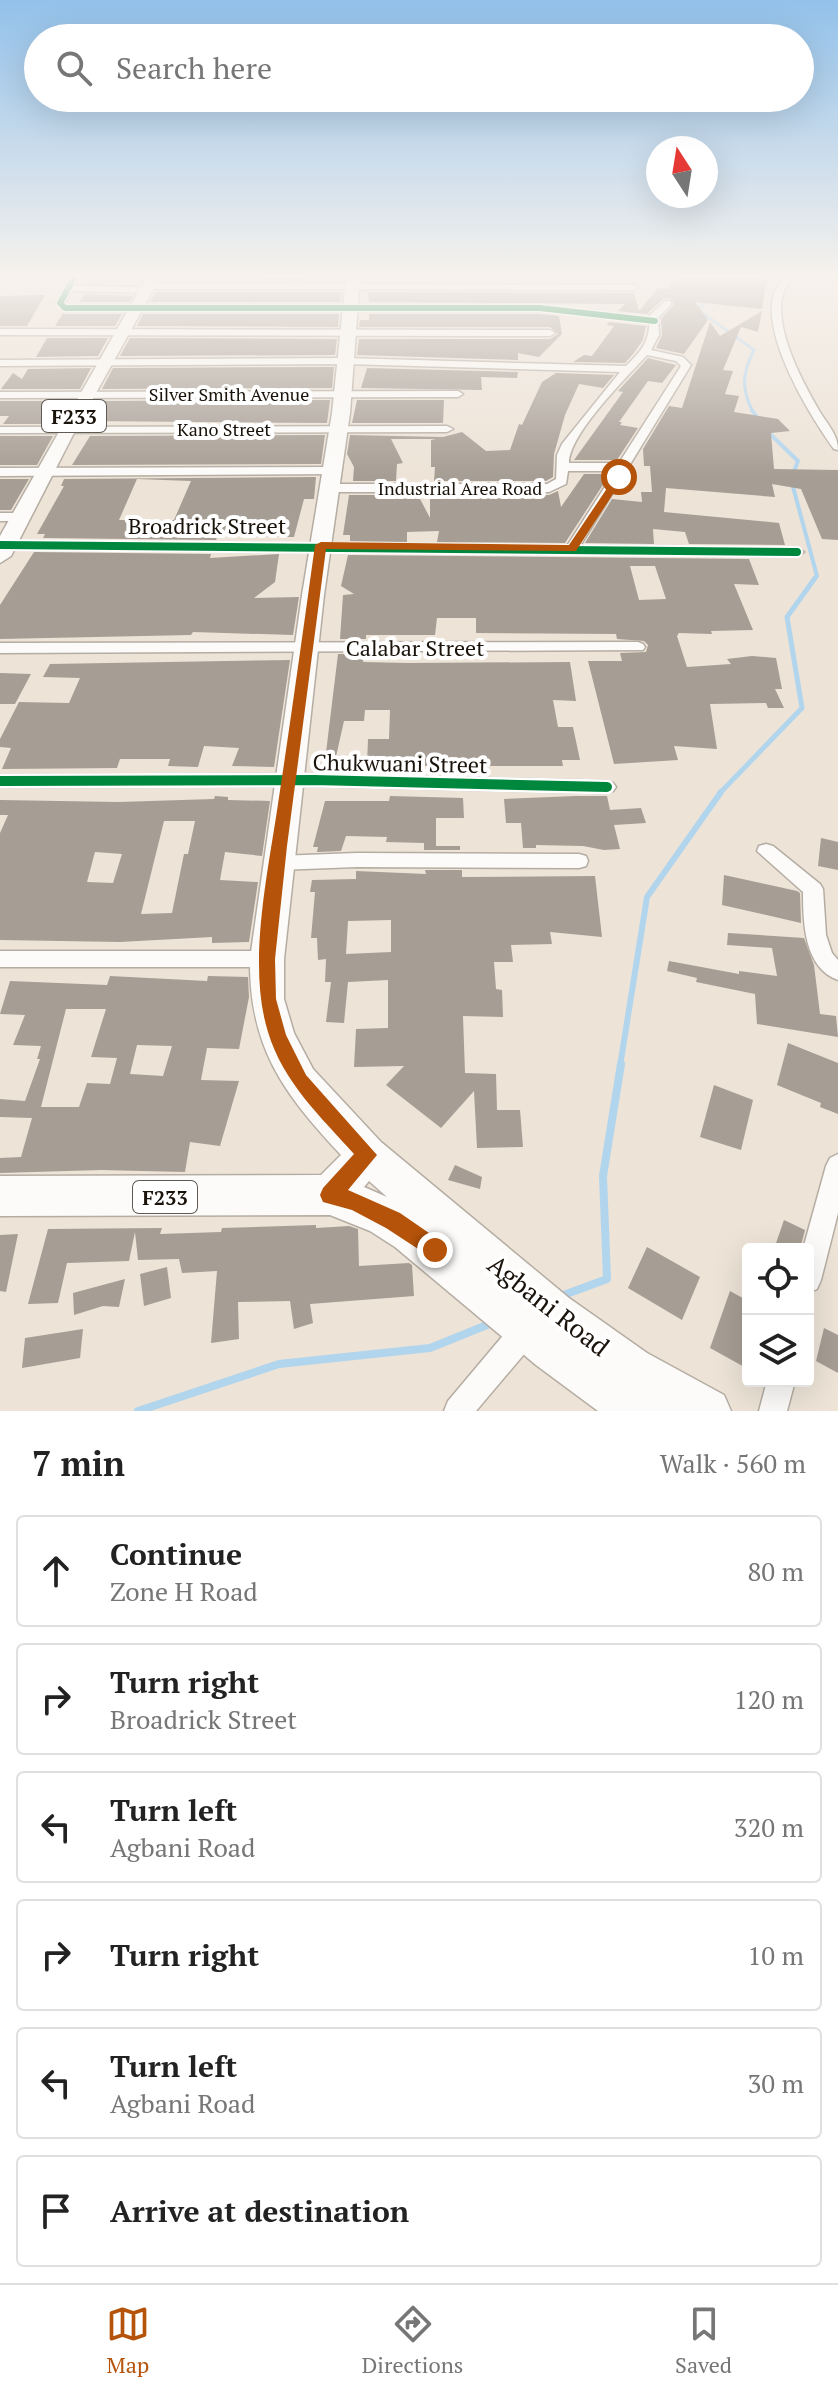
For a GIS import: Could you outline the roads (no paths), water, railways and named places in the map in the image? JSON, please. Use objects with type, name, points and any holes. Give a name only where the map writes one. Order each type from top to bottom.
[{"type":"main road","name":"F233","points":[[2,549],[116,344]]},
{"type":"main road","name":"Agbani Road","points":[[347,344],[339,428],[278,863],[267,959],[267,999],[286,1056],[300,1081],[321,1107],[526,1312],[637,1411]]},
{"type":"main road","points":[[330,1195],[367,1155]]},
{"type":"main road","name":"Agbani Road","points":[[330,1195],[355,1201],[393,1220],[526,1312],[708,1411]]},
{"type":"main road","name":"F233","points":[[0,1196],[330,1195]]},
{"type":"street","points":[[0,363],[106,363],[199,344]]},
{"type":"street","points":[[502,344],[626,369]]},
{"type":"street","points":[[572,548],[686,365],[679,359],[645,352],[649,344]]},
{"type":"street","points":[[784,344],[811,407],[838,447]]},
{"type":"street","name":"Industrial Area Road","points":[[331,479],[549,488],[562,481],[563,455],[568,444],[626,369],[645,352]]},
{"type":"street","name":"Silver Smith Avenue","points":[[0,395],[458,394]]},
{"type":"street","name":"Kano Street","points":[[0,430],[447,429]]},
{"type":"street","points":[[564,467],[624,467]]},
{"type":"street","points":[[0,472],[331,479]]},
{"type":"street","points":[[0,517],[21,517]]},
{"type":"street","name":"Broadrick Street","points":[[2,549],[321,545],[797,552]]},
{"type":"street","name":"Calabar Street","points":[[0,648],[638,647]]},
{"type":"street","name":"Chukwuani Street","points":[[0,781],[288,783],[314,780],[607,787]]},
{"type":"street","points":[[766,851],[813,889],[813,915],[822,951],[832,969],[838,971]]},
{"type":"street","points":[[278,863],[579,861]]},
{"type":"street","points":[[0,959],[267,959]]},
{"type":"street","points":[[814,1257],[838,1166]]},
{"type":"street","points":[[458,1411],[526,1312]]},
{"type":"street","points":[[773,1411],[779,1387]]},
{"type":"waterway","points":[[745,344],[754,350],[744,381],[752,411]]},
{"type":"waterway","points":[[752,411],[758,419]]},
{"type":"waterway","points":[[769,433],[798,461],[793,474]]},
{"type":"waterway","points":[[792,483],[817,576],[814,580]]},
{"type":"waterway","points":[[719,794],[802,708],[787,617],[815,578]]},
{"type":"waterway","points":[[620,1066],[647,897],[721,792]]},
{"type":"waterway","points":[[561,1296],[607,1279],[603,1176],[621,1064]]},
{"type":"waterway","points":[[138,1411],[279,1364],[430,1348],[492,1323]]}]
